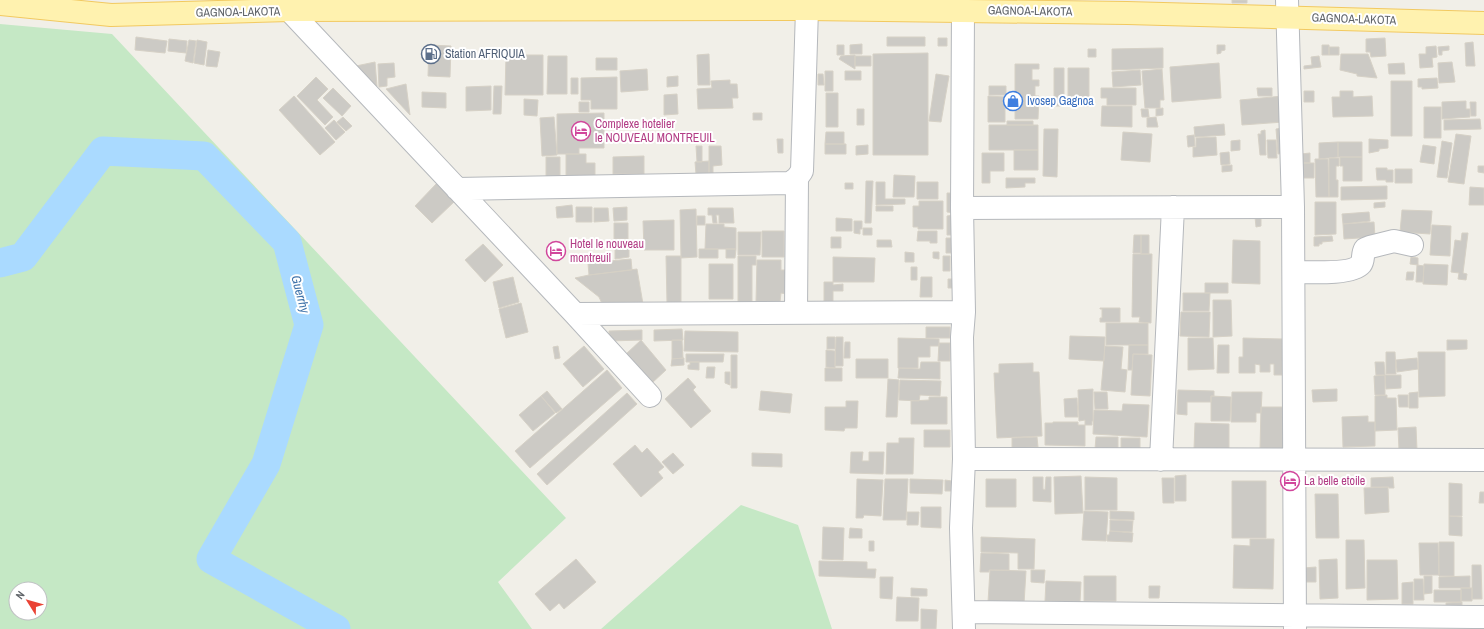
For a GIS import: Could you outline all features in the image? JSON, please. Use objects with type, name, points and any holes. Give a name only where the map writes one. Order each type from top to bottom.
[{"type":"main road","name":"GAGNOA-LAKOTA","points":[[0,4],[112,15],[289,10],[806,9],[1127,6],[1286,8],[1484,23]]},
{"type":"street","points":[[951,7],[962,208],[964,459],[961,528],[964,621],[1117,614],[1295,622],[1484,617]]},
{"type":"street","points":[[1286,8],[1294,272],[1295,622]]},
{"type":"street","points":[[457,189],[790,183],[797,178],[802,171],[806,9]]},
{"type":"street","points":[[289,10],[575,314],[650,396]]},
{"type":"street","points":[[796,313],[797,178]]},
{"type":"street","points":[[1161,460],[1173,207]]},
{"type":"street","points":[[962,208],[1293,207]]},
{"type":"street","points":[[1294,272],[1341,271],[1358,266],[1362,261],[1365,249],[1370,246],[1394,241],[1412,245]]},
{"type":"street","points":[[575,314],[964,312]]},
{"type":"street","points":[[964,459],[1484,460]]},
{"type":"green space","points":[[0,24],[112,34],[566,518],[498,582],[532,629],[0,629]]},
{"type":"green space","points":[[741,505],[798,525],[832,629],[601,629]]},
{"type":"building","points":[[1232,0],[1247,0],[1247,3],[1232,3]]},
{"type":"building","points":[[136,37],[167,41],[165,53],[135,50]]},
{"type":"building","points":[[887,37],[925,37],[925,46],[887,46]]},
{"type":"building","points":[[938,38],[947,38],[947,46],[938,46]]},
{"type":"building","points":[[1385,38],[1386,56],[1371,57],[1370,52],[1366,52],[1366,39]]},
{"type":"building","points":[[169,39],[187,41],[186,53],[168,51]]},
{"type":"building","points":[[189,40],[196,41],[193,63],[185,61]]},
{"type":"building","points":[[197,40],[207,42],[204,65],[194,63]]},
{"type":"building","points":[[1473,42],[1475,66],[1466,66],[1465,43]]},
{"type":"building","points":[[862,44],[862,54],[850,54],[850,45]]},
{"type":"building","points":[[429,45],[451,46],[450,77],[428,76]]},
{"type":"building","points":[[837,45],[844,45],[844,55],[837,55]]},
{"type":"building","points":[[1217,45],[1225,45],[1225,50],[1217,54]]},
{"type":"building","points":[[1322,45],[1329,45],[1329,55],[1322,55]]},
{"type":"building","points":[[1436,46],[1437,57],[1432,58],[1433,67],[1420,68],[1419,54],[1426,54],[1426,47]]},
{"type":"building","points":[[1449,46],[1449,50],[1442,51],[1442,55],[1439,55],[1438,47]]},
{"type":"building","points":[[1329,47],[1339,47],[1339,55],[1329,55]]},
{"type":"building","points":[[1163,48],[1163,68],[1112,70],[1112,49]]},
{"type":"building","points":[[1088,49],[1096,49],[1096,57],[1088,57]]},
{"type":"building","points":[[208,50],[220,52],[217,67],[206,66]]},
{"type":"building","points":[[928,53],[928,155],[873,155],[873,54]]},
{"type":"building","points":[[709,54],[710,85],[698,85],[697,55]]},
{"type":"building","points":[[1341,54],[1368,54],[1377,78],[1357,76],[1357,74],[1340,70]]},
{"type":"building","points":[[506,55],[543,55],[543,95],[505,95]]},
{"type":"building","points":[[855,55],[855,69],[839,59],[841,56]]},
{"type":"building","points":[[548,56],[567,56],[567,94],[547,94]]},
{"type":"building","points":[[855,56],[871,56],[871,66],[855,66]]},
{"type":"building","points":[[1319,56],[1321,67],[1304,69],[1304,66],[1312,65],[1311,57]]},
{"type":"building","points":[[596,58],[617,58],[617,70],[596,70]]},
{"type":"building","points":[[375,62],[377,86],[356,66]]},
{"type":"building","points":[[1452,62],[1455,82],[1439,83],[1438,63]]},
{"type":"building","points":[[394,63],[395,77],[387,78],[387,86],[379,87],[378,64]]},
{"type":"building","points":[[1219,63],[1221,98],[1172,102],[1170,67]]},
{"type":"building","points":[[1404,63],[1405,74],[1389,74],[1388,64]]},
{"type":"building","points":[[1015,64],[1039,64],[1039,69],[1032,69],[1032,80],[1039,80],[1039,86],[1035,86],[1035,96],[1039,96],[1038,119],[1015,119]]},
{"type":"building","points":[[1054,68],[1064,68],[1064,106],[1054,106]]},
{"type":"building","points":[[1068,68],[1089,68],[1089,106],[1068,106]]},
{"type":"building","points":[[647,69],[648,90],[621,92],[620,71]]},
{"type":"building","points":[[1162,69],[1164,100],[1160,100],[1160,108],[1145,108],[1142,71]]},
{"type":"building","points":[[1140,70],[1141,85],[1113,87],[1112,72]]},
{"type":"building","points":[[825,71],[833,71],[833,91],[825,91]]},
{"type":"building","points":[[845,71],[861,71],[861,80],[845,80]]},
{"type":"building","points":[[818,74],[823,74],[824,85],[818,85]]},
{"type":"building","points":[[936,74],[949,76],[941,122],[929,121]]},
{"type":"building","points":[[678,76],[678,86],[667,87],[667,77]]},
{"type":"building","points":[[316,77],[328,89],[317,100],[333,117],[325,125],[297,96]]},
{"type":"building","points":[[617,77],[617,109],[591,109],[591,100],[581,100],[581,78]]},
{"type":"building","points":[[571,78],[578,78],[578,94],[571,94]]},
{"type":"building","points":[[1437,78],[1438,88],[1422,89],[1422,87],[1418,87],[1418,79]]},
{"type":"building","points":[[730,80],[730,84],[737,84],[738,98],[732,98],[733,108],[698,109],[697,89],[712,88],[711,81]]},
{"type":"building","points":[[1391,81],[1412,81],[1412,136],[1391,136]]},
{"type":"building","points":[[406,84],[410,115],[386,89]]},
{"type":"building","points":[[491,86],[491,110],[466,111],[466,87]]},
{"type":"building","points":[[494,86],[502,86],[501,114],[493,114]]},
{"type":"building","points":[[989,86],[1006,86],[1006,95],[989,95]]},
{"type":"building","points":[[333,88],[351,106],[342,116],[323,98]]},
{"type":"building","points":[[1101,88],[1136,88],[1136,105],[1107,105],[1107,98],[1101,98]]},
{"type":"building","points":[[1257,88],[1272,88],[1272,96],[1258,96]]},
{"type":"building","points":[[1304,91],[1314,91],[1314,102],[1304,102]]},
{"type":"building","points":[[1340,91],[1353,91],[1353,97],[1372,96],[1373,116],[1333,117],[1332,97],[1340,97]]},
{"type":"building","points":[[422,92],[446,93],[446,108],[422,107]]},
{"type":"building","points":[[826,93],[838,93],[838,127],[826,127]]},
{"type":"building","points":[[677,94],[678,114],[664,115],[664,95]]},
{"type":"building","points":[[294,96],[335,142],[320,155],[279,110]]},
{"type":"building","points":[[988,96],[1005,97],[1005,122],[988,122]]},
{"type":"building","points":[[1283,96],[1284,122],[1242,125],[1240,100]]},
{"type":"building","points":[[524,99],[538,100],[537,116],[524,115]]},
{"type":"building","points":[[1466,101],[1466,109],[1470,109],[1470,117],[1442,119],[1442,102]]},
{"type":"building","points":[[579,102],[589,102],[589,112],[579,112]]},
{"type":"building","points":[[1470,102],[1476,102],[1476,116],[1471,116]]},
{"type":"building","points":[[1102,106],[1132,106],[1132,127],[1101,126]]},
{"type":"building","points":[[1424,107],[1441,107],[1441,138],[1424,138]]},
{"type":"building","points":[[1163,108],[1163,115],[1156,116],[1156,109]]},
{"type":"building","points":[[857,109],[864,109],[864,125],[857,125]]},
{"type":"building","points":[[1141,109],[1148,109],[1149,117],[1142,117]]},
{"type":"building","name":"Complexe hotelier le NOUVEAU MONTREUIL","points":[[604,113],[604,148],[579,148],[579,154],[557,154],[557,114]]},
{"type":"building","points":[[753,113],[762,113],[762,120],[753,120]]},
{"type":"building","points":[[343,117],[352,126],[346,131],[337,122]]},
{"type":"building","points":[[554,117],[557,155],[542,156],[540,118]]},
{"type":"building","points":[[1156,117],[1158,127],[1147,127],[1147,118]]},
{"type":"building","points":[[1480,119],[1481,129],[1444,130],[1444,120]]},
{"type":"building","points":[[334,120],[345,132],[336,140],[325,128]]},
{"type":"building","points":[[1007,121],[1033,121],[1033,125],[1007,125]]},
{"type":"building","points":[[1224,124],[1225,135],[1195,137],[1194,127]]},
{"type":"building","points":[[989,125],[1038,125],[1038,150],[989,150]]},
{"type":"building","points":[[1283,128],[1285,153],[1278,154],[1276,129]]},
{"type":"building","points":[[1044,129],[1058,129],[1057,177],[1043,176]]},
{"type":"building","points":[[1265,130],[1266,155],[1260,155],[1258,134],[1261,134],[1261,131]]},
{"type":"building","points":[[826,132],[844,132],[844,144],[825,144]]},
{"type":"building","points":[[1123,132],[1152,134],[1150,162],[1121,160]]},
{"type":"building","points":[[1456,134],[1471,136],[1464,184],[1448,182]]},
{"type":"building","points":[[1194,135],[1195,146],[1188,147],[1187,136]]},
{"type":"building","points":[[1216,137],[1217,155],[1193,157],[1193,147],[1196,147],[1196,138]]},
{"type":"building","points":[[777,139],[783,139],[783,153],[778,153]]},
{"type":"building","points":[[1369,139],[1388,140],[1388,148],[1379,149],[1379,151],[1369,153]]},
{"type":"building","points":[[1240,140],[1240,150],[1231,151],[1231,141]]},
{"type":"building","points":[[1267,140],[1276,140],[1277,158],[1268,158]]},
{"type":"building","points":[[1442,141],[1452,143],[1447,178],[1437,177]]},
{"type":"building","points":[[1338,142],[1362,142],[1362,157],[1338,157]]},
{"type":"building","points":[[1338,142],[1338,157],[1319,159],[1319,143]]},
{"type":"building","points":[[825,144],[846,144],[846,154],[825,154]]},
{"type":"building","points":[[868,145],[868,154],[856,155],[856,146]]},
{"type":"building","points":[[1423,145],[1436,147],[1434,164],[1420,162]]},
{"type":"building","points":[[696,146],[702,146],[702,162],[697,162]]},
{"type":"building","points":[[709,146],[721,146],[722,165],[713,166],[713,173],[709,173]]},
{"type":"building","points":[[1014,150],[1038,150],[1038,170],[1014,170]]},
{"type":"building","points":[[1229,152],[1230,164],[1221,165],[1220,153]]},
{"type":"building","points":[[982,153],[1004,153],[1004,171],[990,171],[990,183],[982,183]]},
{"type":"building","points":[[1310,153],[1310,163],[1301,163],[1301,154]]},
{"type":"building","points":[[566,154],[586,154],[586,163],[595,163],[595,177],[566,177]]},
{"type":"building","points":[[644,156],[644,174],[613,174],[613,157]]},
{"type":"building","points":[[546,157],[560,157],[560,177],[546,177]]},
{"type":"building","points":[[1340,157],[1362,157],[1362,181],[1343,181],[1343,166],[1340,166]]},
{"type":"building","points":[[1329,158],[1339,158],[1339,166],[1336,166],[1338,197],[1329,197]]},
{"type":"building","points":[[1315,159],[1328,159],[1329,197],[1316,197]]},
{"type":"building","points":[[709,161],[709,173],[696,174],[695,162]]},
{"type":"building","points":[[1301,163],[1314,163],[1314,178],[1301,178]]},
{"type":"building","points":[[1232,165],[1232,171],[1222,172],[1222,166]]},
{"type":"building","points":[[1478,166],[1484,166],[1484,173],[1478,172]]},
{"type":"building","points":[[1376,168],[1387,168],[1387,170],[1393,170],[1393,182],[1377,180]]},
{"type":"building","points":[[1395,169],[1412,169],[1412,183],[1395,183]]},
{"type":"building","points":[[894,175],[915,176],[914,197],[893,197]]},
{"type":"building","points":[[1006,178],[1035,178],[1035,183],[1025,183],[1025,187],[1006,188]]},
{"type":"building","points":[[866,181],[873,181],[871,223],[865,223]]},
{"type":"building","points":[[876,182],[885,182],[885,199],[905,199],[905,204],[876,205]]},
{"type":"building","points":[[917,182],[938,182],[938,199],[917,199]]},
{"type":"building","points":[[437,183],[455,201],[432,223],[415,206]]},
{"type":"building","points":[[845,183],[853,183],[853,189],[845,189]]},
{"type":"building","points":[[1387,186],[1387,199],[1341,200],[1341,187]]},
{"type":"building","points":[[1470,187],[1484,188],[1484,205],[1469,205]]},
{"type":"building","points":[[947,193],[955,193],[955,213],[947,212]]},
{"type":"building","points":[[919,201],[943,201],[943,229],[918,229],[918,227],[913,227],[913,206],[919,206]]},
{"type":"building","points":[[1315,202],[1336,202],[1336,234],[1315,235]]},
{"type":"building","points":[[1385,202],[1385,207],[1374,208],[1374,203]]},
{"type":"building","points":[[572,205],[573,217],[557,218],[556,207]]},
{"type":"building","points":[[876,206],[893,206],[893,211],[876,211]]},
{"type":"building","points":[[576,207],[592,207],[592,222],[576,222]]},
{"type":"building","points":[[627,207],[627,220],[614,221],[613,208]]},
{"type":"building","points":[[594,208],[608,208],[609,221],[594,222]]},
{"type":"building","points":[[708,208],[733,208],[734,223],[719,223],[719,215],[716,215],[717,223],[713,223],[712,215],[708,215]]},
{"type":"building","points":[[696,209],[697,257],[681,258],[680,210]]},
{"type":"building","points":[[1402,210],[1432,211],[1430,234],[1400,232]]},
{"type":"building","points":[[1369,212],[1370,221],[1343,224],[1342,214]]},
{"type":"building","points":[[954,215],[954,235],[947,235],[947,216]]},
{"type":"building","points":[[697,216],[705,216],[705,225],[697,225]]},
{"type":"building","points":[[1255,217],[1261,217],[1261,226],[1256,227]]},
{"type":"building","points":[[836,218],[852,219],[852,231],[836,231]]},
{"type":"building","points":[[674,220],[674,250],[644,250],[643,221]]},
{"type":"building","points":[[854,221],[862,221],[862,229],[860,229],[860,234],[854,233]]},
{"type":"building","points":[[1374,222],[1375,237],[1344,239],[1343,224]]},
{"type":"building","points":[[614,223],[628,223],[628,239],[614,239]]},
{"type":"building","points":[[706,224],[724,224],[724,227],[736,228],[736,249],[705,249]]},
{"type":"building","points":[[1432,225],[1451,226],[1450,256],[1430,255]]},
{"type":"building","points":[[863,228],[872,228],[872,235],[863,235]]},
{"type":"building","points":[[762,231],[784,231],[784,257],[762,257]]},
{"type":"building","points":[[918,231],[937,231],[937,243],[930,243],[930,241],[917,241]]},
{"type":"building","points":[[738,232],[761,232],[760,255],[738,255]]},
{"type":"building","points":[[1462,233],[1468,233],[1463,273],[1467,274],[1466,280],[1458,279],[1459,273],[1451,272],[1455,240],[1461,241]]},
{"type":"building","points":[[1134,235],[1141,235],[1141,253],[1133,253]]},
{"type":"building","points":[[1141,235],[1149,235],[1149,254],[1141,254]]},
{"type":"building","points":[[1332,236],[1333,241],[1322,242],[1319,246],[1314,246],[1314,237]]},
{"type":"building","points":[[831,237],[841,237],[841,248],[831,248]]},
{"type":"building","points":[[946,238],[955,238],[955,253],[946,253]]},
{"type":"building","points":[[877,240],[891,240],[892,247],[877,247]]},
{"type":"building","points":[[1233,240],[1260,241],[1260,284],[1232,283]]},
{"type":"building","points":[[615,241],[629,243],[629,257],[615,259]]},
{"type":"building","points":[[483,244],[503,265],[485,282],[465,260]]},
{"type":"building","points":[[699,249],[718,249],[718,258],[699,258]]},
{"type":"building","points":[[726,249],[736,249],[735,258],[726,258]]},
{"type":"building","points":[[905,252],[914,253],[914,262],[905,262]]},
{"type":"building","points":[[933,252],[939,252],[939,259],[933,258]]},
{"type":"building","points":[[1133,254],[1152,254],[1151,323],[1139,322],[1140,317],[1132,317]]},
{"type":"building","points":[[666,256],[681,256],[681,302],[667,303]]},
{"type":"building","points":[[738,256],[756,256],[756,265],[752,265],[752,307],[738,307]]},
{"type":"building","points":[[943,256],[950,256],[950,271],[943,271]]},
{"type":"building","points":[[833,257],[875,258],[874,282],[833,282]]},
{"type":"building","points":[[1411,257],[1418,258],[1418,265],[1410,264]]},
{"type":"building","points":[[631,259],[632,270],[589,275],[588,263]]},
{"type":"building","points":[[757,260],[781,260],[781,270],[786,270],[786,294],[781,293],[780,302],[756,302]]},
{"type":"building","points":[[709,264],[733,264],[733,299],[709,299]]},
{"type":"building","points":[[1424,264],[1448,265],[1447,285],[1423,284]]},
{"type":"building","points":[[1417,265],[1424,266],[1423,282],[1416,282]]},
{"type":"building","points":[[911,267],[917,267],[917,280],[911,280]]},
{"type":"building","points":[[637,269],[643,304],[604,308],[599,297],[575,278],[589,275]]},
{"type":"building","points":[[1407,272],[1414,272],[1413,280],[1406,280]]},
{"type":"building","points":[[513,277],[519,302],[499,308],[493,282]]},
{"type":"building","points":[[921,277],[932,277],[932,297],[920,297]]},
{"type":"building","points":[[948,279],[954,279],[954,288],[948,288]]},
{"type":"building","points":[[824,282],[833,282],[833,285],[843,284],[843,291],[833,291],[833,302],[824,302]]},
{"type":"building","points":[[1205,283],[1228,283],[1228,293],[1205,293]]},
{"type":"building","points":[[1183,293],[1210,293],[1209,311],[1183,311]]},
{"type":"building","points":[[1213,300],[1231,300],[1232,336],[1213,337]]},
{"type":"building","points":[[521,303],[528,332],[506,338],[499,309]]},
{"type":"building","points":[[1100,308],[1120,308],[1120,322],[1100,322],[1100,318],[1102,318],[1102,309]]},
{"type":"building","points":[[1181,312],[1210,312],[1209,337],[1180,336]]},
{"type":"building","points":[[1106,323],[1148,323],[1148,345],[1106,345]]},
{"type":"building","points":[[926,327],[950,327],[950,338],[926,338]]},
{"type":"building","points":[[682,329],[683,340],[654,341],[654,330]]},
{"type":"building","points":[[642,330],[642,340],[609,341],[609,331]]},
{"type":"building","points":[[685,331],[738,332],[738,352],[684,351]]},
{"type":"building","points":[[1070,336],[1105,337],[1104,361],[1069,359]]},
{"type":"building","points":[[827,337],[835,337],[835,349],[827,349]]},
{"type":"building","points":[[836,337],[843,337],[843,366],[835,366]]},
{"type":"building","points":[[898,338],[939,339],[939,346],[930,346],[930,357],[918,357],[918,368],[898,368]]},
{"type":"building","points":[[1188,338],[1213,338],[1214,369],[1188,370]]},
{"type":"building","points":[[1243,338],[1283,339],[1282,375],[1274,375],[1274,364],[1270,364],[1270,372],[1260,372],[1260,365],[1255,364],[1255,373],[1239,373],[1239,357],[1243,357]]},
{"type":"building","points":[[641,340],[666,370],[652,383],[626,354]]},
{"type":"building","points":[[672,340],[682,340],[683,358],[672,359]]},
{"type":"building","points":[[1447,340],[1467,340],[1467,349],[1447,350]]},
{"type":"building","points":[[845,342],[850,342],[850,358],[844,358]]},
{"type":"building","points":[[939,343],[950,343],[950,361],[938,361]]},
{"type":"building","points":[[1129,345],[1148,345],[1148,354],[1133,354],[1132,370],[1128,370]]},
{"type":"building","points":[[1218,345],[1229,345],[1229,373],[1217,373]]},
{"type":"building","points":[[558,346],[560,358],[555,359],[553,347]]},
{"type":"building","points":[[584,346],[604,369],[583,387],[563,364]]},
{"type":"building","points":[[1105,346],[1123,347],[1121,369],[1127,370],[1125,392],[1101,390]]},
{"type":"building","points":[[826,350],[835,351],[835,368],[826,367]]},
{"type":"building","points":[[1386,352],[1395,352],[1396,374],[1386,374]]},
{"type":"building","points":[[1418,352],[1445,352],[1445,396],[1419,397]]},
{"type":"building","points":[[686,354],[724,354],[723,362],[686,362]]},
{"type":"building","points":[[1133,354],[1152,355],[1150,396],[1131,395]]},
{"type":"building","points":[[731,355],[737,355],[737,388],[731,388]]},
{"type":"building","points":[[684,358],[684,365],[671,366],[672,359]]},
{"type":"building","points":[[1417,358],[1418,369],[1397,372],[1396,360]]},
{"type":"building","points":[[856,359],[888,359],[888,378],[856,378]]},
{"type":"building","points":[[690,362],[699,362],[699,370],[688,369]]},
{"type":"building","points":[[921,362],[940,362],[940,379],[898,378],[899,368],[920,369]]},
{"type":"building","points":[[1375,362],[1384,362],[1385,375],[1376,375]]},
{"type":"building","points":[[1033,363],[1033,372],[1039,372],[1042,436],[997,438],[994,373],[999,373],[999,364]]},
{"type":"building","points":[[707,367],[715,367],[714,378],[706,378]]},
{"type":"building","points":[[825,368],[842,368],[842,381],[825,381]]},
{"type":"building","points":[[607,370],[622,388],[530,468],[515,451]]},
{"type":"building","points":[[725,372],[730,372],[730,385],[725,383]]},
{"type":"building","points":[[1385,375],[1401,375],[1401,388],[1386,389]]},
{"type":"building","points":[[1385,375],[1385,395],[1375,395],[1374,376]]},
{"type":"building","points":[[688,378],[696,387],[693,390],[711,411],[691,428],[665,399]]},
{"type":"building","points":[[888,379],[899,380],[897,417],[886,417]]},
{"type":"building","points":[[900,380],[941,381],[940,396],[920,395],[919,401],[899,400]]},
{"type":"building","points":[[1093,389],[1093,421],[1092,425],[1085,425],[1085,420],[1079,421],[1078,390]]},
{"type":"building","points":[[1337,389],[1337,401],[1313,402],[1312,390]]},
{"type":"building","points":[[1178,390],[1214,391],[1214,396],[1211,396],[1211,402],[1187,402],[1187,415],[1177,414]]},
{"type":"building","points":[[547,391],[562,409],[556,413],[541,396]]},
{"type":"building","points":[[761,391],[792,394],[790,413],[759,410]]},
{"type":"building","points":[[1094,392],[1107,392],[1108,409],[1095,409]]},
{"type":"building","points":[[1232,392],[1262,392],[1261,413],[1256,413],[1256,422],[1231,422]]},
{"type":"building","points":[[1418,392],[1418,408],[1409,408],[1409,393]]},
{"type":"building","points":[[627,393],[637,404],[547,485],[537,474]]},
{"type":"building","points":[[1387,395],[1387,398],[1396,398],[1397,430],[1375,431],[1375,396]]},
{"type":"building","points":[[1398,395],[1408,395],[1408,407],[1399,407]]},
{"type":"building","points":[[541,396],[555,413],[533,431],[519,415]]},
{"type":"building","points":[[1211,396],[1231,397],[1230,421],[1211,421]]},
{"type":"building","points":[[929,397],[947,397],[947,424],[911,424],[911,401],[929,400]]},
{"type":"building","points":[[1077,398],[1078,417],[1065,417],[1064,399]]},
{"type":"building","points":[[846,401],[858,401],[857,428],[845,428],[844,431],[825,430],[825,407],[846,407]]},
{"type":"building","points":[[1123,404],[1149,405],[1147,437],[1093,434],[1094,410],[1122,411]]},
{"type":"building","points":[[1261,407],[1284,407],[1283,451],[1260,450]]},
{"type":"building","points":[[1368,416],[1368,422],[1375,422],[1375,446],[1343,447],[1342,417]]},
{"type":"building","points":[[1078,422],[1078,425],[1085,425],[1085,446],[1045,445],[1045,423]]},
{"type":"building","points":[[1195,423],[1229,424],[1229,450],[1194,449]]},
{"type":"building","points":[[1416,427],[1417,450],[1399,450],[1398,428]]},
{"type":"building","points":[[924,430],[950,430],[950,447],[924,447]]},
{"type":"building","points":[[1037,437],[1038,447],[1012,448],[1012,438]]},
{"type":"building","points":[[1096,437],[1118,437],[1118,449],[1095,449]]},
{"type":"building","points":[[899,438],[914,438],[913,474],[886,474],[887,443],[899,443]]},
{"type":"building","points":[[1121,438],[1140,438],[1140,449],[1121,449]]},
{"type":"building","points":[[635,445],[642,453],[647,448],[664,467],[658,472],[663,478],[641,497],[613,464]]},
{"type":"building","points":[[851,452],[863,452],[862,461],[869,461],[869,452],[884,452],[883,474],[850,473]]},
{"type":"building","points":[[673,453],[684,465],[673,474],[662,462]]},
{"type":"building","points":[[752,453],[782,454],[782,467],[752,466]]},
{"type":"building","points":[[1186,475],[1186,501],[1175,501],[1175,476]]},
{"type":"building","points":[[1081,476],[1083,513],[1055,514],[1054,477]]},
{"type":"building","points":[[1033,477],[1043,477],[1043,489],[1045,490],[1046,477],[1051,477],[1051,502],[1033,501]]},
{"type":"building","points":[[1085,477],[1117,478],[1117,510],[1085,510]]},
{"type":"building","points":[[1393,477],[1394,488],[1371,487],[1371,478]]},
{"type":"building","points":[[1162,478],[1174,478],[1174,503],[1163,503]]},
{"type":"building","points":[[857,479],[883,480],[881,516],[864,515],[863,518],[856,518]]},
{"type":"building","points":[[885,479],[908,479],[906,520],[883,520]]},
{"type":"building","points":[[910,479],[943,480],[942,494],[910,493]]},
{"type":"building","points":[[986,479],[1016,479],[1016,507],[986,507]]},
{"type":"building","points":[[945,480],[952,481],[952,491],[945,491]]},
{"type":"building","points":[[1232,481],[1266,481],[1266,538],[1232,538]]},
{"type":"building","points":[[1449,483],[1462,484],[1462,516],[1449,516]]},
{"type":"building","points":[[1388,487],[1389,512],[1365,514],[1364,488]]},
{"type":"building","points":[[1480,492],[1484,492],[1484,503],[1479,503]]},
{"type":"building","points":[[1315,494],[1338,494],[1339,538],[1316,538]]},
{"type":"building","points":[[921,507],[941,507],[941,528],[921,527]]},
{"type":"building","points":[[1084,511],[1108,512],[1106,541],[1082,540]]},
{"type":"building","points":[[1110,511],[1134,512],[1134,520],[1110,519]]},
{"type":"building","points":[[907,512],[919,512],[918,525],[907,525]]},
{"type":"building","points":[[1449,516],[1462,517],[1462,536],[1449,535]]},
{"type":"building","points":[[1110,520],[1133,521],[1132,532],[1110,531]]},
{"type":"building","points":[[823,527],[844,528],[843,560],[822,559]]},
{"type":"building","points":[[850,528],[862,529],[862,538],[849,538]]},
{"type":"building","points":[[1110,531],[1133,533],[1132,542],[1107,541],[1107,535],[1109,535]]},
{"type":"building","points":[[981,537],[1035,539],[1034,569],[1018,569],[1018,553],[981,552]]},
{"type":"building","points":[[1250,539],[1274,539],[1273,589],[1233,588],[1234,545],[1250,546]]},
{"type":"building","points":[[1346,540],[1364,540],[1365,588],[1346,589]]},
{"type":"building","points":[[869,541],[874,541],[874,551],[869,551]]},
{"type":"building","points":[[1439,542],[1454,542],[1454,576],[1439,576]]},
{"type":"building","points":[[1419,543],[1438,543],[1439,575],[1420,575]]},
{"type":"building","points":[[981,553],[1009,554],[1009,570],[989,570],[989,572],[980,572]]},
{"type":"building","points":[[576,559],[596,582],[564,609],[559,603],[550,611],[535,594]]},
{"type":"building","points":[[1337,559],[1338,598],[1320,599],[1319,560]]},
{"type":"building","points":[[1367,560],[1397,560],[1398,599],[1367,600]]},
{"type":"building","points":[[819,561],[867,562],[867,569],[876,569],[875,578],[819,576]]},
{"type":"building","points":[[1472,565],[1481,565],[1482,599],[1472,599]]},
{"type":"building","points":[[1316,567],[1316,582],[1304,582],[1303,568]]},
{"type":"building","points":[[990,570],[1026,571],[1024,604],[988,602]]},
{"type":"building","points":[[1031,570],[1045,570],[1044,583],[1031,582]]},
{"type":"building","points":[[1084,576],[1116,576],[1116,601],[1084,601]]},
{"type":"building","points":[[1424,576],[1432,576],[1432,593],[1424,594]]},
{"type":"building","points":[[1470,576],[1470,588],[1439,588],[1439,577]]},
{"type":"building","points":[[880,577],[893,577],[892,599],[880,598]]},
{"type":"building","points":[[1414,579],[1423,579],[1424,600],[1414,600]]},
{"type":"building","points":[[1046,581],[1081,582],[1080,602],[1045,601]]},
{"type":"building","points":[[1413,582],[1413,604],[1402,604],[1402,583]]},
{"type":"building","points":[[1149,586],[1160,586],[1159,598],[1149,598]]},
{"type":"building","points":[[911,588],[927,589],[927,596],[911,596]]},
{"type":"building","points":[[1461,588],[1472,588],[1472,601],[1461,601]]},
{"type":"building","points":[[1434,590],[1461,590],[1461,602],[1434,602]]},
{"type":"building","points":[[897,597],[919,598],[918,621],[896,621]]},
{"type":"building","points":[[1462,602],[1462,611],[1446,611],[1446,603]]},
{"type":"building","points":[[921,609],[937,610],[936,629],[921,629]]},
{"type":"waterway","name":"Guerrhy","points":[[0,263],[23,257],[103,151],[204,156],[287,242],[309,325],[266,464],[211,559],[336,629]]},
{"type":"place","name":"Station AFRIQUIA","points":[[431,54]]},
{"type":"place","name":"Ivosep Gagnoa","points":[[1013,101]]},
{"type":"place","name":"Complexe hotelier le NOUVEAU MONTREUIL","points":[[581,131]]},
{"type":"place","name":"Hotel le nouveau montreuil","points":[[556,251]]},
{"type":"place","name":"La belle etoile","points":[[1290,481]]}]
